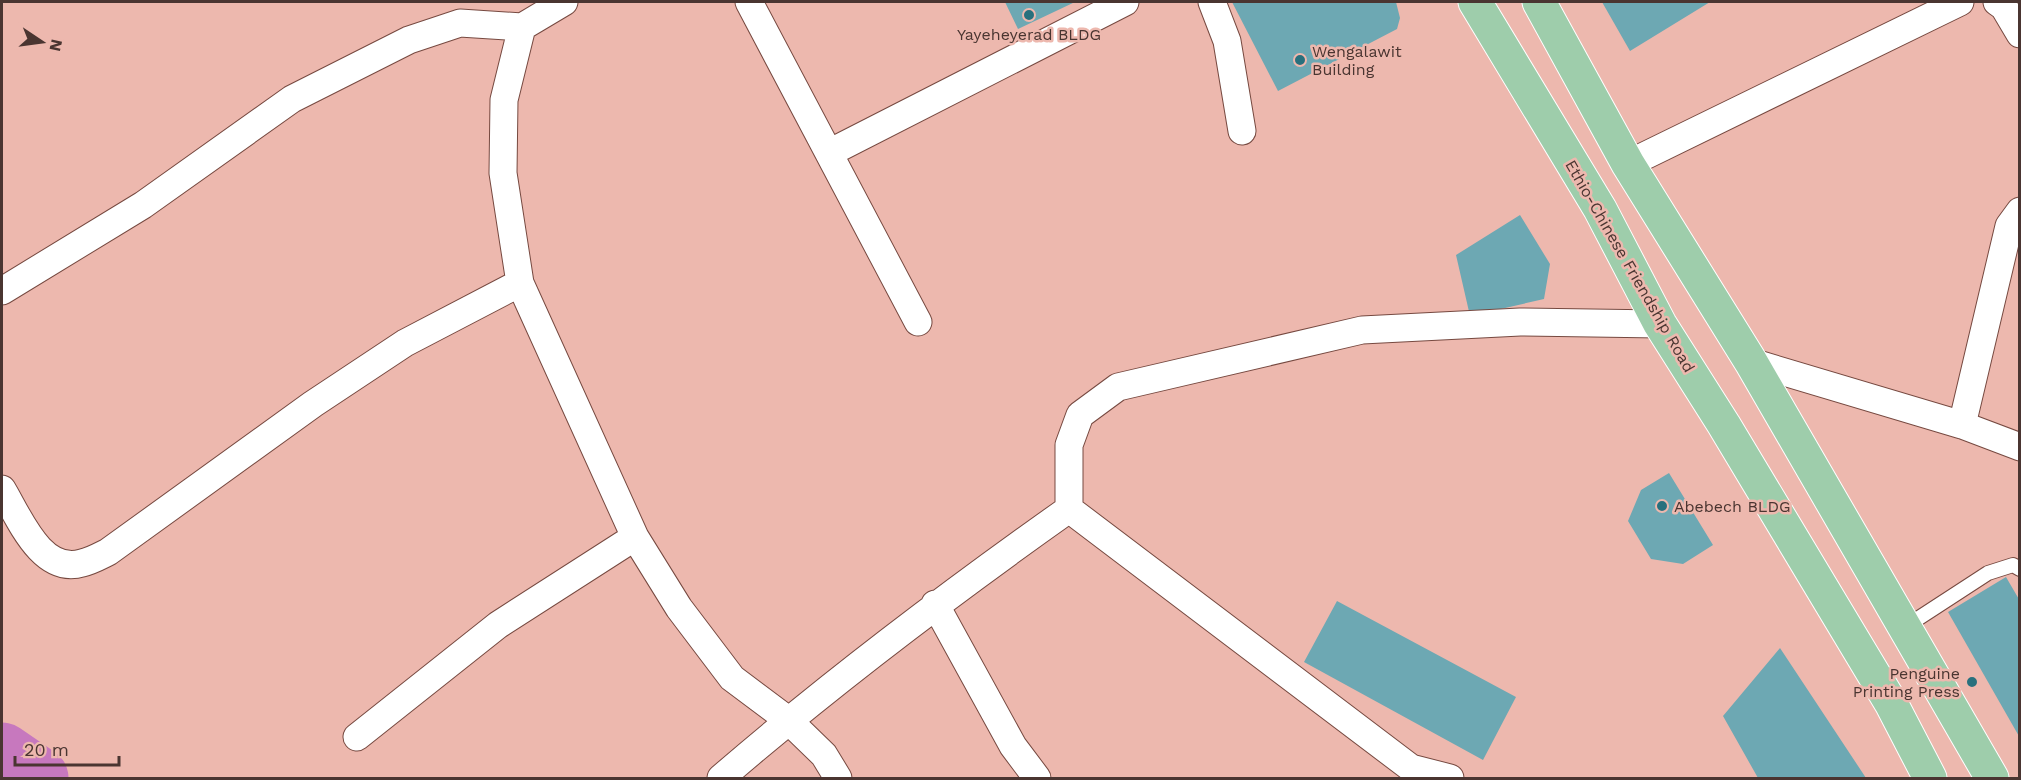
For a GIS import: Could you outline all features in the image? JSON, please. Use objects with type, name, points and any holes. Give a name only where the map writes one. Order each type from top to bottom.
[{"type":"main road","name":"Ethio-Chinese Friendship Road","points":[[1475,2],[1600,209],[1660,324],[1724,425],[1891,703],[1930,778]]},
{"type":"main road","points":[[1539,2],[1628,164],[1751,362],[1992,778]]},
{"type":"street","points":[[2,291],[143,204],[292,99],[409,40],[460,23],[522,27],[564,2]]},
{"type":"street","points":[[749,2],[918,322]]},
{"type":"street","points":[[830,153],[1125,2]]},
{"type":"street","points":[[1212,2],[1227,41],[1242,130]]},
{"type":"street","points":[[1628,164],[1960,2]]},
{"type":"street","points":[[1997,2],[2004,8],[2019,34]]},
{"type":"street","points":[[522,27],[504,100],[503,173],[520,283],[635,537],[679,608],[732,678],[788,720],[824,754],[838,778]]},
{"type":"street","points":[[1962,425],[2009,226],[2019,211]]},
{"type":"street","points":[[2,489],[41,553],[59,563],[81,564],[108,552],[313,404],[405,344],[520,283]]},
{"type":"street","points":[[1069,508],[1069,445],[1080,415],[1118,387],[1362,330],[1520,322],[1660,324]]},
{"type":"street","points":[[1751,362],[1962,425],[2019,447]]},
{"type":"street","points":[[721,778],[788,720],[935,604],[1069,508]]},
{"type":"street","points":[[1069,508],[1407,773],[1450,778]]},
{"type":"street","points":[[357,736],[498,625],[635,537]]},
{"type":"street","points":[[935,604],[1013,746],[1037,778]]},
{"type":"lane","points":[[1904,629],[1988,573],[2013,565],[2019,569]]},
{"type":"building","name":"Yayeheyerad BLDG","points":[[1005,2],[1075,2],[1018,29]]},
{"type":"building","name":"Wengalawit Building","points":[[1232,2],[1396,2],[1400,18],[1397,29],[1278,91]]},
{"type":"building","points":[[1602,2],[1710,2],[1630,51]]},
{"type":"building","points":[[1520,215],[1550,264],[1544,299],[1470,316],[1456,255]]},
{"type":"building","name":"Abebech BLDG","points":[[1669,473],[1713,545],[1683,564],[1651,559],[1628,521],[1641,490]]},
{"type":"building","points":[[2006,577],[2020,601],[2020,738],[1948,612]]},
{"type":"building","points":[[1337,601],[1516,697],[1483,760],[1304,662]]},
{"type":"building","points":[[1780,648],[1866,778],[1758,778],[1723,716]]},
{"type":"waterway","points":[[2,754],[37,778]]},
{"type":"place","name":"Yayeheyerad BLDG","points":[[1029,15]]},
{"type":"place","name":"Wengalawit Building","points":[[1300,60]]},
{"type":"place","name":"Abebech BLDG","points":[[1662,506]]},
{"type":"place","name":"Penguine Printing Press","points":[[1972,682]]}]
